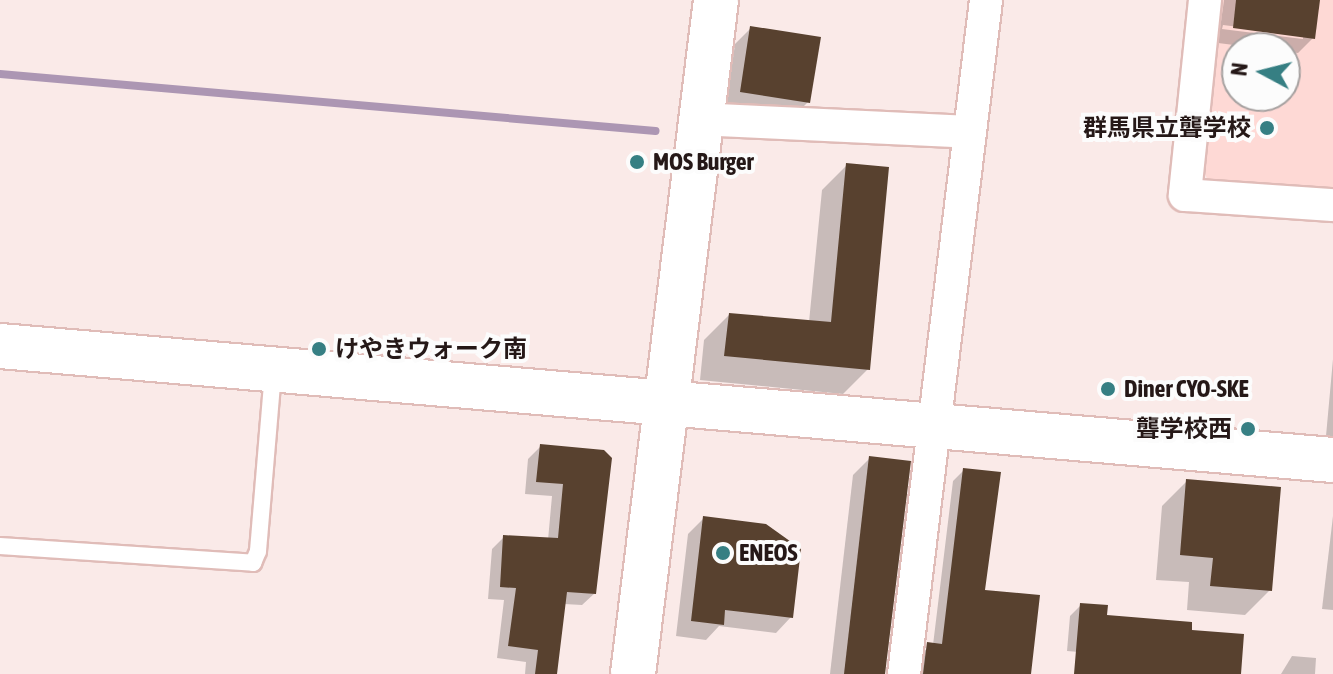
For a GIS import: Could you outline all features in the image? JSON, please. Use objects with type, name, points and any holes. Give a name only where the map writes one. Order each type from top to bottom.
[{"type":"street","points":[[633,674],[697,119],[716,0]]},
{"type":"street","points":[[904,674],[986,0]]},
{"type":"street","points":[[1205,0],[1185,195],[1333,205]]},
{"type":"street","points":[[697,119],[970,132]]},
{"type":"street","points":[[0,346],[666,402],[934,429],[1333,460]]},
{"type":"lane","points":[[0,546],[253,563],[258,551],[273,371]]},
{"type":"shaded area","name":"群馬県立聾学校","points":[[1217,0],[1333,0],[1333,192],[1209,182],[1197,160]]},
{"type":"building","points":[[1236,0],[1320,0],[1315,39],[1301,37],[1301,32],[1233,28]]},
{"type":"building","points":[[750,26],[821,37],[810,103],[740,92]]},
{"type":"building","points":[[846,163],[889,167],[870,370],[724,356],[729,313],[831,322]]},
{"type":"building","points":[[540,444],[604,450],[612,458],[596,594],[567,592],[557,674],[535,674],[538,650],[508,646],[516,588],[500,587],[503,535],[558,538],[563,484],[536,482]]},
{"type":"building","points":[[869,456],[911,461],[885,674],[844,674]]},
{"type":"building","points":[[963,468],[1001,472],[985,590],[1040,595],[1031,674],[923,674],[927,642],[942,644]]},
{"type":"building","points":[[1186,479],[1281,487],[1272,591],[1210,586],[1213,558],[1180,555]]},
{"type":"building","points":[[703,516],[766,524],[801,549],[793,618],[725,610],[724,625],[691,621]]},
{"type":"building","points":[[1080,603],[1108,605],[1107,615],[1192,622],[1192,630],[1244,634],[1241,674],[1074,674]]},
{"type":"waterway","points":[[0,74],[656,131]]},
{"type":"place","name":"群馬県立聾学校","points":[[1267,128]]},
{"type":"place","name":"MOS Burger","points":[[637,162]]},
{"type":"place","name":"けやきウォーク南","points":[[319,349]]},
{"type":"place","name":"Diner CYO-SKE","points":[[1108,389]]},
{"type":"place","name":"聾学校西","points":[[1248,429]]},
{"type":"place","name":"ENEOS","points":[[723,553]]}]
